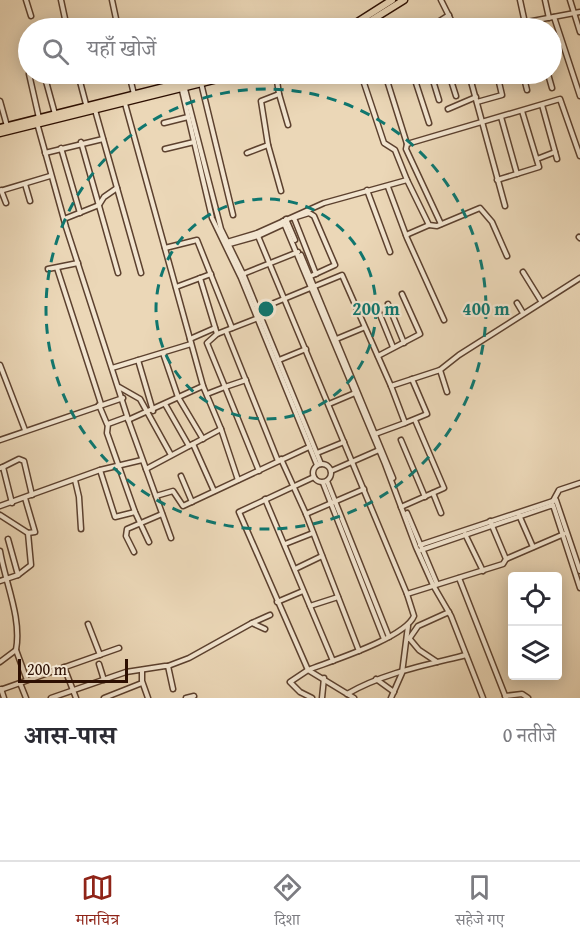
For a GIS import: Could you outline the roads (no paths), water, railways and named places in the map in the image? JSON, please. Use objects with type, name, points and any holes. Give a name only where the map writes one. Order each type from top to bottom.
[{"type":"main road","points":[[364,18],[392,0]]},
{"type":"main road","points":[[380,18],[404,0]]},
{"type":"main road","points":[[3,127],[185,84]]},
{"type":"main road","points":[[0,133],[55,114],[95,110],[134,94],[192,84]]},
{"type":"street","points":[[26,0],[31,16]]},
{"type":"street","points":[[60,0],[64,18]]},
{"type":"street","points":[[112,0],[116,18]]},
{"type":"street","points":[[441,0],[450,18]]},
{"type":"street","points":[[520,0],[524,18]]},
{"type":"street","points":[[545,0],[551,18],[580,12]]},
{"type":"street","points":[[570,0],[580,32]]},
{"type":"street","points":[[444,18],[449,15]]},
{"type":"street","points":[[562,46],[580,93]]},
{"type":"street","points":[[31,84],[50,177],[142,460],[171,538]]},
{"type":"street","points":[[48,84],[55,114]]},
{"type":"street","points":[[81,84],[87,109]]},
{"type":"street","points":[[132,84],[134,94]]},
{"type":"street","points":[[201,84],[233,216]]},
{"type":"street","points":[[278,84],[288,125]]},
{"type":"street","points":[[364,84],[384,143],[395,150],[429,225]]},
{"type":"street","points":[[388,84],[407,144],[406,149],[441,224]]},
{"type":"street","points":[[417,84],[429,123]]},
{"type":"street","points":[[434,84],[438,100]]},
{"type":"street","points":[[452,84],[456,96]]},
{"type":"street","points":[[472,84],[505,206]]},
{"type":"street","points":[[448,109],[502,94],[500,84]]},
{"type":"street","points":[[526,84],[527,90]]},
{"type":"street","points":[[551,84],[552,88]]},
{"type":"street","points":[[182,85],[212,218],[241,278],[309,447],[319,465]]},
{"type":"street","points":[[182,85],[225,244],[243,274],[258,318],[279,360],[319,465]]},
{"type":"street","points":[[279,94],[261,101],[268,145],[281,191]]},
{"type":"street","points":[[407,144],[560,99],[580,156]]},
{"type":"street","points":[[123,100],[203,386],[221,429],[238,480]]},
{"type":"street","points":[[0,101],[3,127]]},
{"type":"street","points":[[542,105],[557,159]]},
{"type":"street","points":[[95,110],[141,273]]},
{"type":"street","points":[[497,180],[538,169],[522,111]]},
{"type":"street","points":[[164,123],[188,117]]},
{"type":"street","points":[[501,117],[517,174]]},
{"type":"street","points":[[45,153],[81,142],[103,139]]},
{"type":"street","points":[[81,142],[118,273]]},
{"type":"street","points":[[165,149],[194,142]]},
{"type":"street","points":[[247,153],[268,145]]},
{"type":"street","points":[[62,148],[80,213]]},
{"type":"street","points":[[537,159],[555,152]]},
{"type":"street","points":[[6,203],[1,190],[50,177]]},
{"type":"street","points":[[225,244],[258,233],[324,203],[407,180]]},
{"type":"street","points":[[25,184],[30,201]]},
{"type":"street","points":[[388,187],[406,235],[444,320]]},
{"type":"street","points":[[64,219],[99,205],[104,197],[117,188]]},
{"type":"street","points":[[368,190],[390,252]]},
{"type":"street","points":[[406,235],[480,208],[492,222],[507,256]]},
{"type":"street","points":[[225,244],[258,236],[285,221],[309,213],[314,216],[335,265],[314,275]]},
{"type":"street","points":[[294,218],[334,340],[355,393],[375,434]]},
{"type":"street","points":[[285,221],[483,698]]},
{"type":"street","points":[[258,236],[364,489],[414,616],[408,626],[389,637],[308,670],[290,682],[300,692],[312,698]]},
{"type":"street","points":[[165,248],[197,240],[232,328]]},
{"type":"street","points":[[243,274],[298,253]]},
{"type":"street","points":[[298,253],[314,275]]},
{"type":"street","points":[[48,269],[78,263]]},
{"type":"street","points":[[57,268],[119,466],[149,543]]},
{"type":"street","points":[[523,272],[541,301]]},
{"type":"street","points":[[176,287],[211,274]]},
{"type":"street","points":[[257,310],[311,288],[315,284],[342,275],[405,423]]},
{"type":"street","points":[[200,278],[217,334]]},
{"type":"street","points":[[391,386],[440,370],[541,301],[580,278]]},
{"type":"street","points":[[378,356],[420,334],[402,294]]},
{"type":"street","points":[[517,303],[523,313]]},
{"type":"street","points":[[388,304],[404,343]]},
{"type":"street","points":[[378,310],[393,347]]},
{"type":"street","points":[[258,318],[217,334],[207,343],[259,471]]},
{"type":"street","points":[[190,339],[215,328]]},
{"type":"street","points":[[334,340],[363,328]]},
{"type":"street","points":[[226,331],[279,460],[306,514],[359,651]]},
{"type":"street","points":[[112,368],[191,344]]},
{"type":"street","points":[[279,360],[306,349]]},
{"type":"street","points":[[163,352],[178,398],[203,439]]},
{"type":"street","points":[[138,360],[150,412],[171,455]]},
{"type":"street","points":[[0,365],[25,430]]},
{"type":"street","points":[[440,370],[447,392]]},
{"type":"street","points":[[375,434],[427,414],[412,379]]},
{"type":"street","points":[[207,394],[246,380]]},
{"type":"street","points":[[107,425],[150,412],[203,386]]},
{"type":"street","points":[[118,387],[137,396],[150,412]]},
{"type":"street","points":[[329,405],[355,393]]},
{"type":"street","points":[[0,440],[123,398]]},
{"type":"street","points":[[165,404],[191,445],[214,491]]},
{"type":"street","points":[[403,506],[444,488],[414,420]]},
{"type":"street","points":[[146,469],[221,429]]},
{"type":"street","points":[[401,440],[425,497]]},
{"type":"street","points":[[316,453],[344,442]]},
{"type":"street","points":[[155,496],[173,491],[180,505],[192,502],[309,447]]},
{"type":"street","points":[[325,482],[331,471],[381,450]]},
{"type":"street","points":[[12,502],[1,467],[19,459],[24,461],[32,495]]},
{"type":"street","points":[[0,506],[100,470],[142,460]]},
{"type":"street","points":[[319,465],[327,466],[331,471]]},
{"type":"street","points":[[314,477],[313,471],[319,465]]},
{"type":"street","points":[[100,470],[116,517],[135,512]]},
{"type":"street","points":[[181,476],[192,502]]},
{"type":"street","points":[[314,477],[239,512],[308,670],[354,698]]},
{"type":"street","points":[[314,477],[325,482],[389,637]]},
{"type":"street","points":[[75,480],[80,497],[81,529]]},
{"type":"street","points":[[419,548],[552,502],[559,490],[580,484]]},
{"type":"street","points":[[306,514],[364,489]]},
{"type":"street","points":[[433,493],[441,513]]},
{"type":"street","points":[[25,498],[37,530],[28,533]]},
{"type":"street","points":[[265,499],[333,661]]},
{"type":"street","points":[[552,502],[580,571]]},
{"type":"street","points":[[334,503],[384,639]]},
{"type":"street","points":[[134,552],[126,531],[162,514]]},
{"type":"street","points":[[518,514],[533,547]]},
{"type":"street","points":[[0,515],[28,533]]},
{"type":"street","points":[[491,523],[506,559]]},
{"type":"street","points":[[464,532],[483,571]]},
{"type":"street","points":[[2,581],[18,575],[31,565],[28,533]]},
{"type":"street","points":[[285,544],[313,533]]},
{"type":"street","points":[[407,594],[503,564],[506,559],[566,534]]},
{"type":"street","points":[[8,539],[18,575]]},
{"type":"street","points":[[570,546],[580,542]]},
{"type":"street","points":[[570,546],[580,585]]},
{"type":"street","points":[[0,551],[2,581],[15,614],[16,650],[27,680]]},
{"type":"street","points":[[295,569],[322,556]]},
{"type":"street","points":[[459,578],[505,697],[522,694],[528,698]]},
{"type":"street","points":[[277,602],[303,591]]},
{"type":"street","points":[[310,606],[338,597]]},
{"type":"street","points":[[408,637],[418,626],[449,612]]},
{"type":"street","points":[[51,698],[134,669],[142,671],[168,666],[189,658],[252,622],[270,615]]},
{"type":"street","points":[[252,622],[265,629]]},
{"type":"street","points":[[88,624],[100,655]]},
{"type":"street","points":[[391,698],[402,673],[408,626]]},
{"type":"street","points":[[408,637],[419,650],[438,662]]},
{"type":"street","points":[[4,698],[1,689],[119,648]]},
{"type":"street","points":[[0,662],[16,650]]},
{"type":"street","points":[[347,694],[376,679],[466,655]]},
{"type":"street","points":[[99,664],[104,680]]},
{"type":"street","points":[[168,666],[173,689]]},
{"type":"street","points":[[64,667],[76,698]]},
{"type":"street","points":[[142,671],[142,683],[148,698]]},
{"type":"street","points":[[322,698],[324,678]]},
{"type":"street","points":[[376,679],[393,692]]},
{"type":"street","points":[[20,682],[26,698]]},
{"type":"street","points":[[104,698],[142,683]]},
{"type":"street","points":[[186,698],[194,696]]}]
